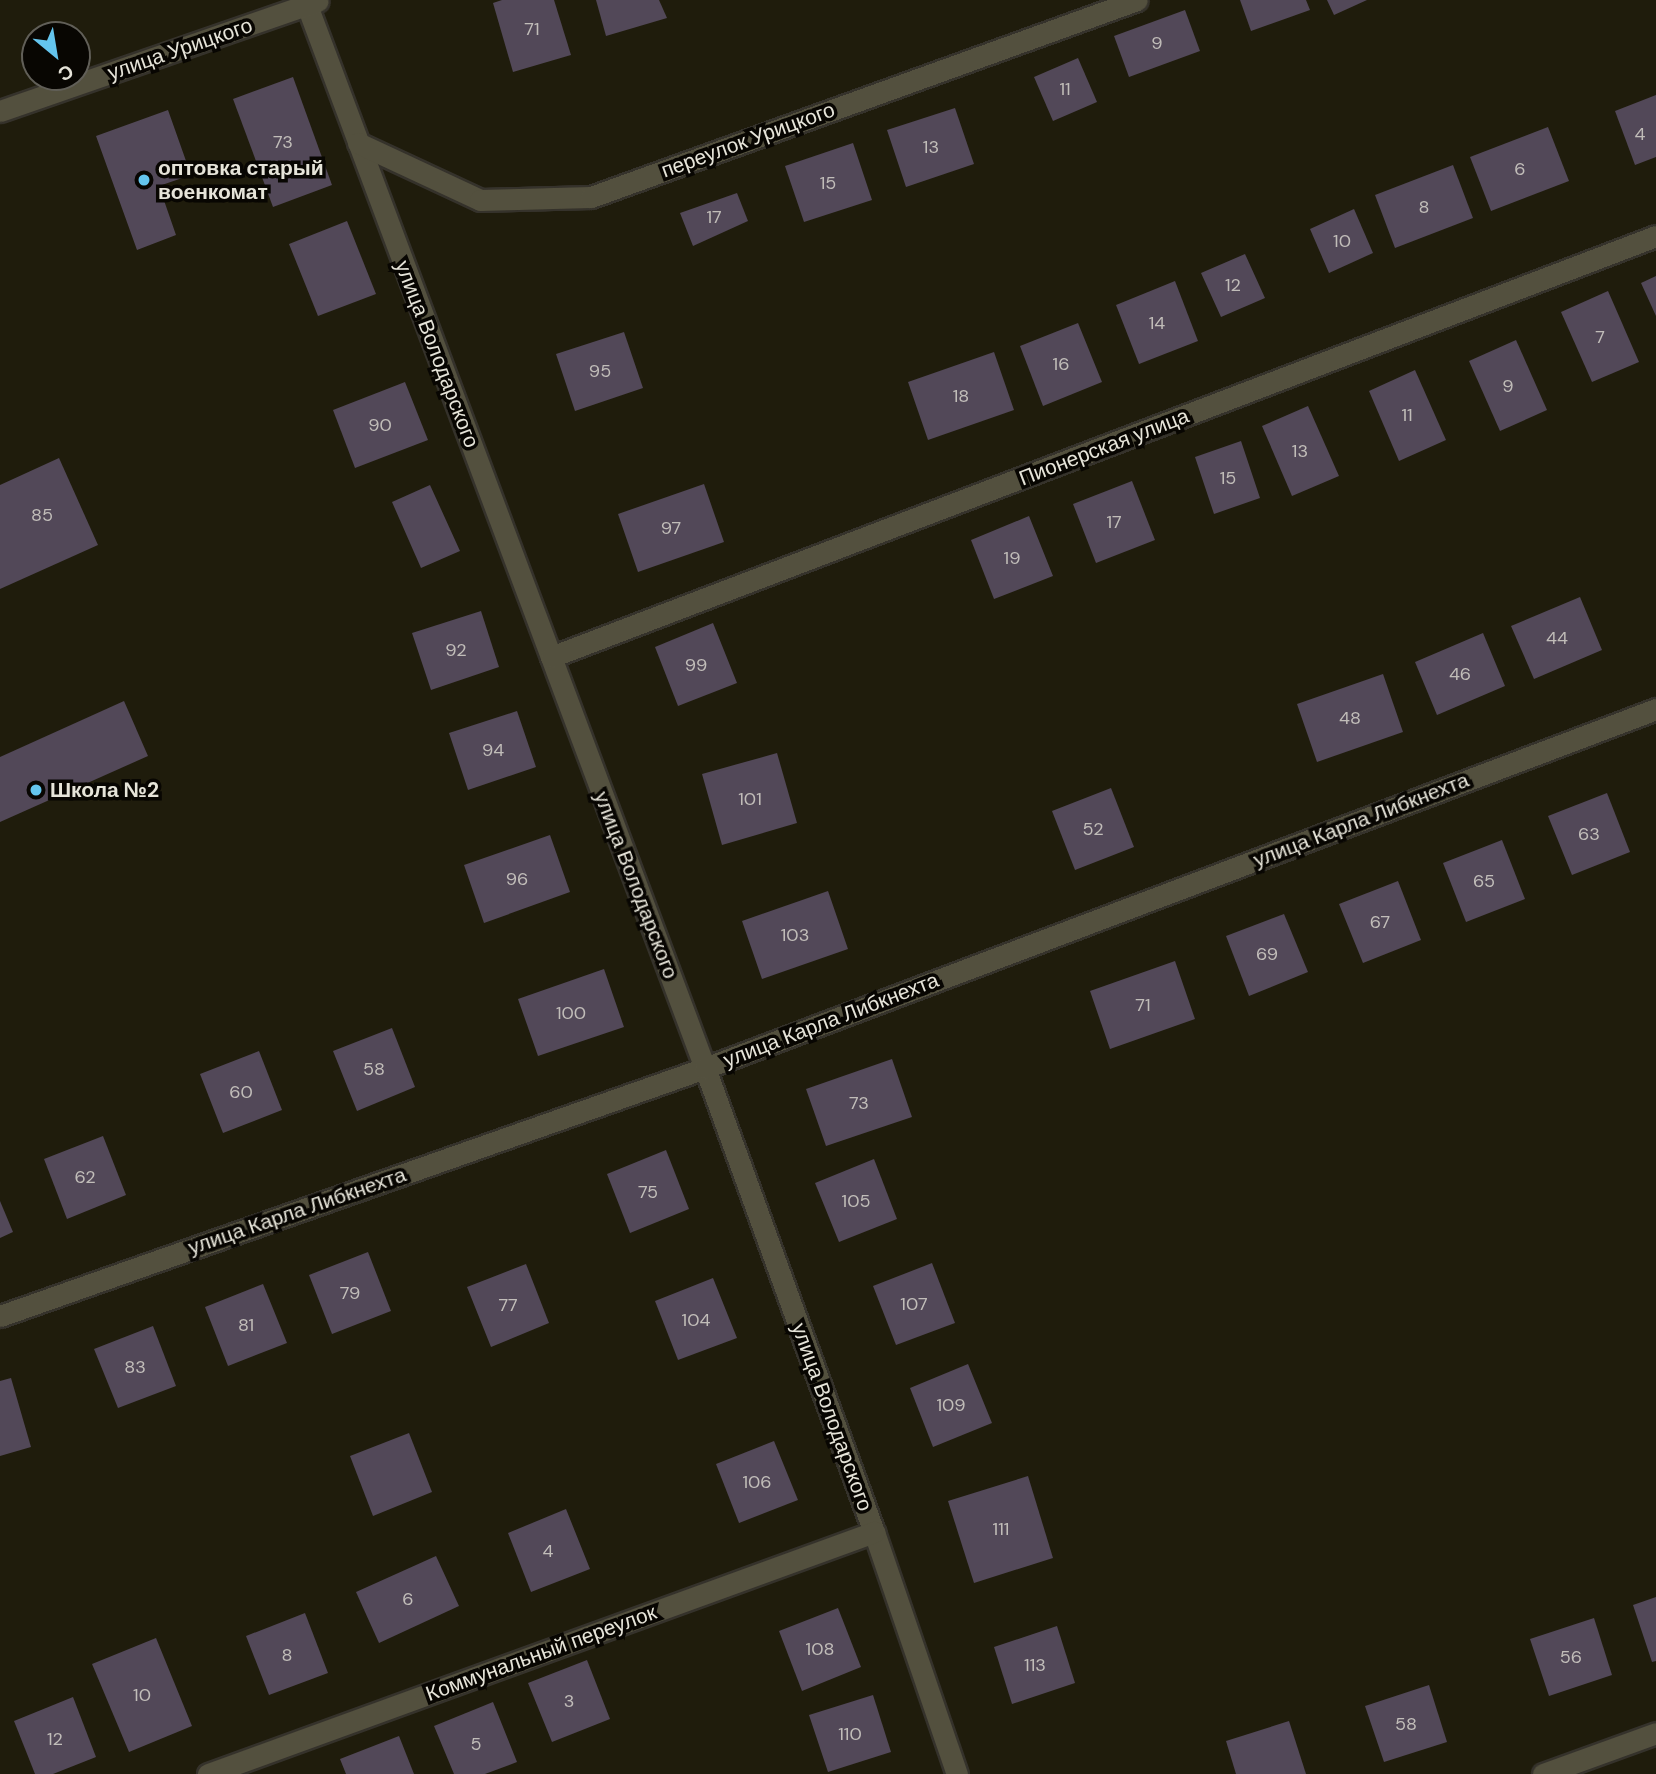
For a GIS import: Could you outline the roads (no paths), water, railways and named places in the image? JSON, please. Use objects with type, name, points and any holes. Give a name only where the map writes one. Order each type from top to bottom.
[{"type":"street","name":"переулок Урицкого","points":[[358,143],[480,200],[591,197],[1137,0]]},
{"type":"street","name":"улица Володарского","points":[[310,2],[358,143],[705,1068],[874,1532],[957,1774]]},
{"type":"street","name":"улица Урицкого","points":[[0,111],[310,2]]},
{"type":"street","name":"Пионерская улица","points":[[551,657],[1656,236]]},
{"type":"street","name":"улица Карла Либкнехта","points":[[0,1316],[705,1068],[1656,709]]},
{"type":"street","name":"Коммунальный переулок","points":[[208,1774],[874,1532]]},
{"type":"street","points":[[1543,1774],[1656,1733]]},
{"type":"place","name":"оптовка старый военкомат","points":[[144,180]]},
{"type":"place","name":"Школа №2","points":[[36,790]]}]
